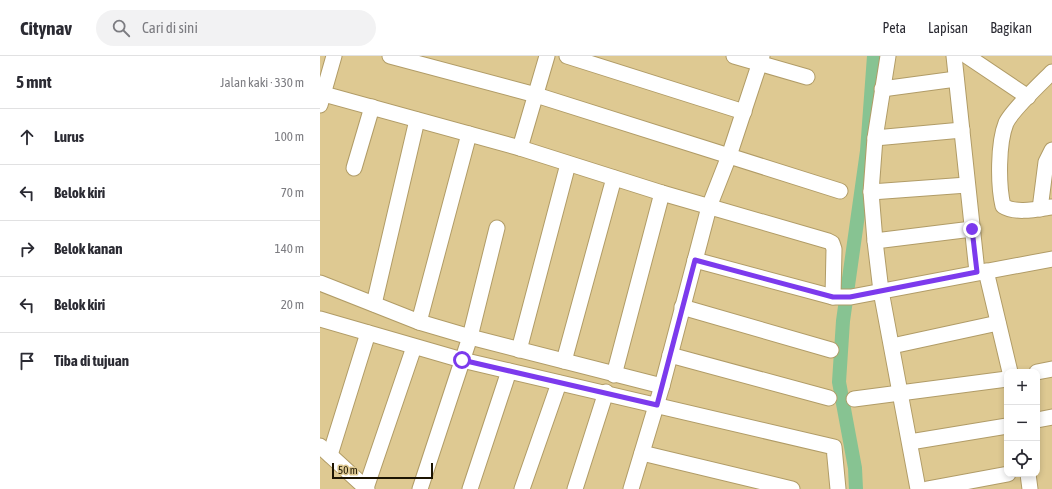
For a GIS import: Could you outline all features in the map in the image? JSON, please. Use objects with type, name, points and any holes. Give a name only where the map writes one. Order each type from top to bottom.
[{"type":"street","points":[[334,56],[321,97],[372,107],[520,148],[662,193],[832,243],[841,297]]},
{"type":"street","points":[[390,56],[536,95],[840,191]]},
{"type":"street","points":[[520,148],[547,56]]},
{"type":"street","points":[[567,56],[744,112]]},
{"type":"street","points":[[734,56],[761,60],[807,77]]},
{"type":"street","points":[[888,56],[875,138],[872,192],[875,241],[881,291],[918,489]]},
{"type":"street","points":[[954,56],[972,229],[981,271],[998,323],[1009,369]]},
{"type":"street","points":[[968,56],[1028,97]]},
{"type":"street","points":[[631,489],[657,405],[709,207],[729,156],[761,60]]},
{"type":"street","points":[[1052,72],[1007,122],[1002,142],[1000,166],[1002,202],[1004,206],[1008,209],[1046,208],[1046,162],[1052,150]]},
{"type":"street","points":[[882,89],[956,79]]},
{"type":"street","points":[[354,168],[372,107]]},
{"type":"street","points":[[374,304],[417,120]]},
{"type":"street","points":[[875,138],[962,130]]},
{"type":"street","points":[[419,322],[468,134]]},
{"type":"street","points":[[519,350],[568,164]]},
{"type":"street","points":[[564,361],[614,178]]},
{"type":"street","points":[[872,192],[967,185]]},
{"type":"street","points":[[614,375],[662,193]]},
{"type":"street","points":[[420,489],[470,337],[497,228]]},
{"type":"street","points":[[875,241],[972,229]]},
{"type":"street","points":[[695,260],[841,297],[1052,259]]},
{"type":"street","points":[[320,283],[419,322],[519,350],[662,386]]},
{"type":"street","points":[[682,307],[831,350]]},
{"type":"street","points":[[321,322],[368,333],[462,360],[559,383],[606,392],[834,447],[838,489]]},
{"type":"street","points":[[892,346],[998,323]]},
{"type":"street","points":[[368,333],[325,451],[367,489],[414,347]]},
{"type":"street","points":[[670,355],[829,398]]},
{"type":"street","points":[[1040,371],[1052,369]]},
{"type":"street","points":[[470,489],[509,371]]},
{"type":"street","points":[[854,399],[1004,379]]},
{"type":"street","points":[[522,489],[559,383]]},
{"type":"street","points":[[575,489],[606,392]]},
{"type":"street","points":[[1040,419],[1052,417]]},
{"type":"street","points":[[910,442],[1004,426]]},
{"type":"street","points":[[642,453],[792,489]]},
{"type":"street","points":[[927,489],[1004,475]]},
{"type":"street","points":[[1028,477],[1030,489]]},
{"type":"waterway","points":[[856,489],[855,468],[839,382],[843,321],[867,151],[874,56]]},
{"type":"route","points":[[462,360],[657,405],[695,260],[833,297],[850,297],[977,272],[972,229]]}]
